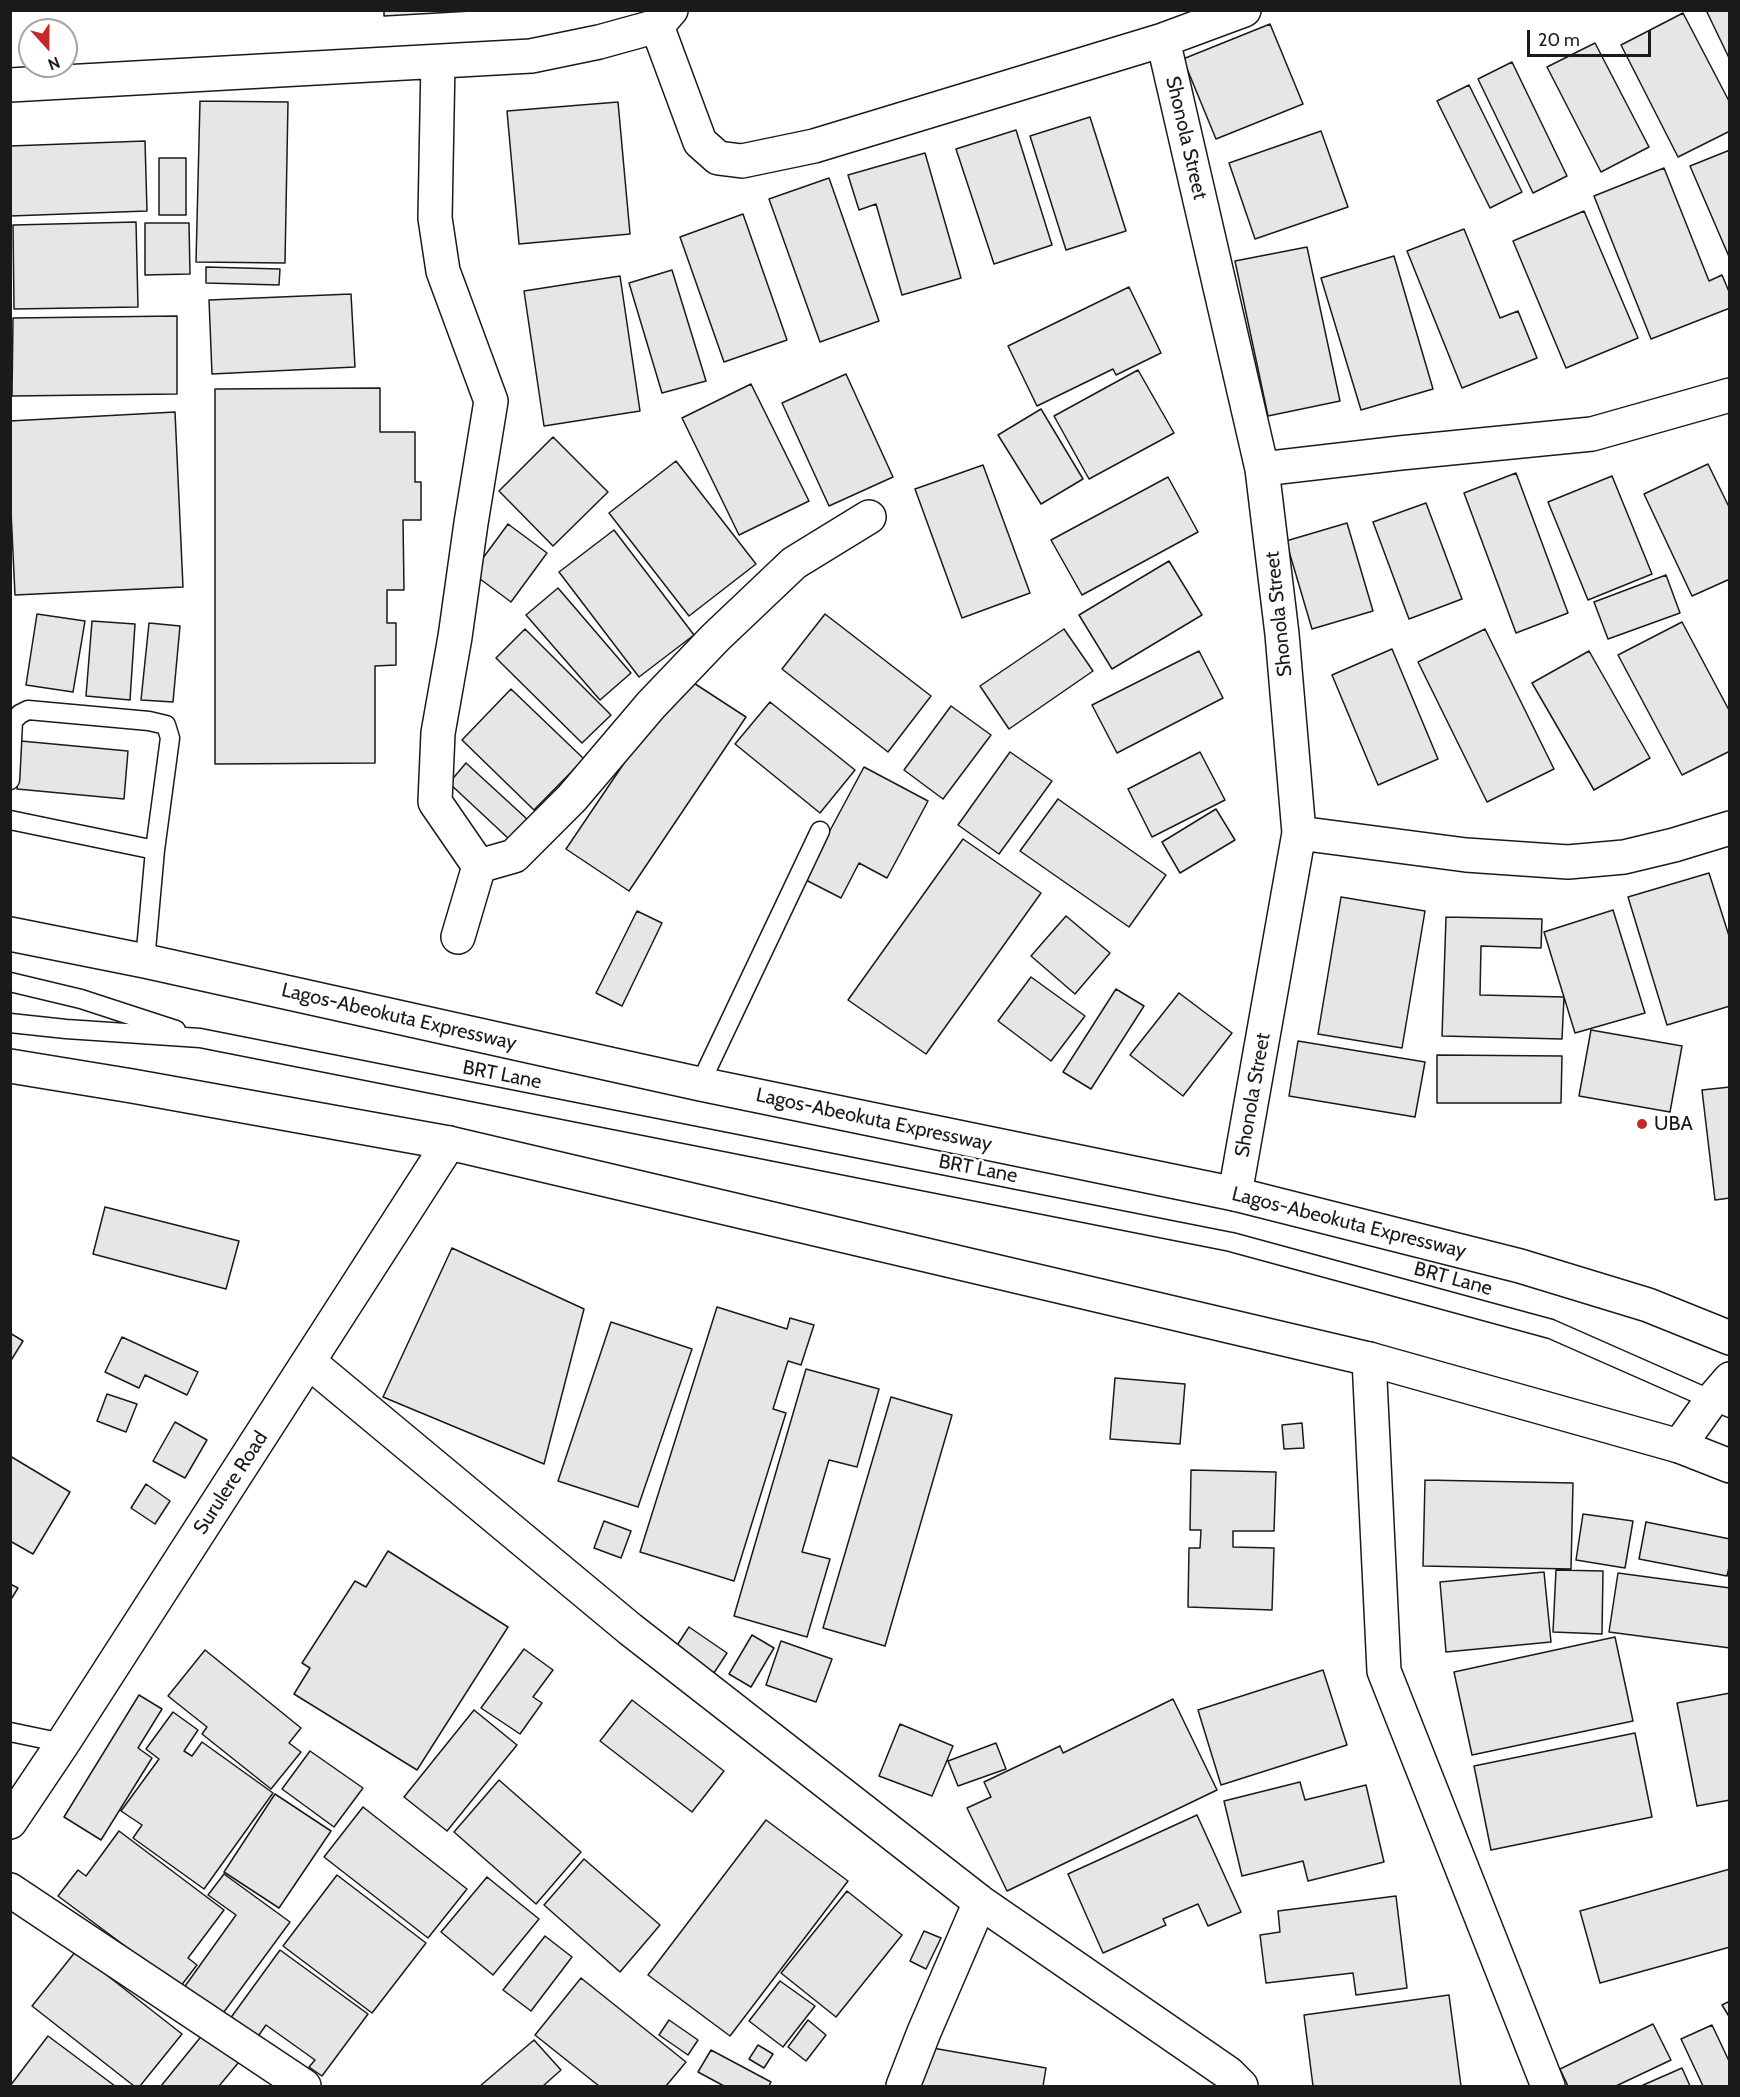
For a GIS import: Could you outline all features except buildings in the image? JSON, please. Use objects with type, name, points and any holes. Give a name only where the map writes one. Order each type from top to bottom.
[{"type":"main road","points":[[10,85],[531,56],[599,42],[664,18],[700,142],[718,158],[742,161],[814,146],[1163,40],[1244,10]]},
{"type":"main road","name":"Shonola Street","points":[[1163,40],[1262,469],[1282,634],[1299,833],[1235,1194]]},
{"type":"main road","points":[[438,62],[435,218],[443,271],[491,400],[438,733],[435,802],[479,866]]},
{"type":"main road","points":[[1262,469],[1593,434],[1730,395]]},
{"type":"main road","points":[[479,866],[514,856],[572,798],[651,705],[794,563],[869,517]]},
{"type":"main road","points":[[1299,833],[1466,855],[1568,862],[1624,857],[1730,828]]},
{"type":"main road","points":[[458,938],[479,866]]},
{"type":"main road","name":"Lagos-Abeokuta Expressway","points":[[10,934],[145,961],[700,1084],[1235,1194],[1520,1266],[1648,1305],[1730,1338]]},
{"type":"main road","points":[[10,1066],[449,1143],[1369,1359],[1679,1446],[1730,1466]]},
{"type":"main road","name":"Surulere Road","points":[[10,1822],[449,1143]]},
{"type":"main road","points":[[1369,1359],[1384,1671],[1548,2086]]},
{"type":"main road","points":[[309,1362],[630,1629],[980,1902],[1228,2073],[1241,2086]]},
{"type":"main road","points":[[1679,1446],[1723,1396]]},
{"type":"main road","points":[[10,1890],[304,2086]]},
{"type":"main road","points":[[903,2086],[980,1902]]},
{"type":"lane","points":[[10,780],[13,721],[28,710],[149,721],[166,725],[170,738],[155,850],[145,961]]},
{"type":"lane","points":[[10,820],[155,850]]},
{"type":"lane","points":[[700,1084],[820,831]]},
{"type":"lane","name":"BRT Lane","points":[[10,982],[81,999],[200,1038],[1231,1242],[1551,1329],[1723,1396]]},
{"type":"lane","name":"BRT Lane","points":[[10,1023],[200,1038]]},
{"type":"lane","points":[[10,1732],[63,1743]]},
{"type":"place","name":"UBA","points":[[1642,1124]]}]
